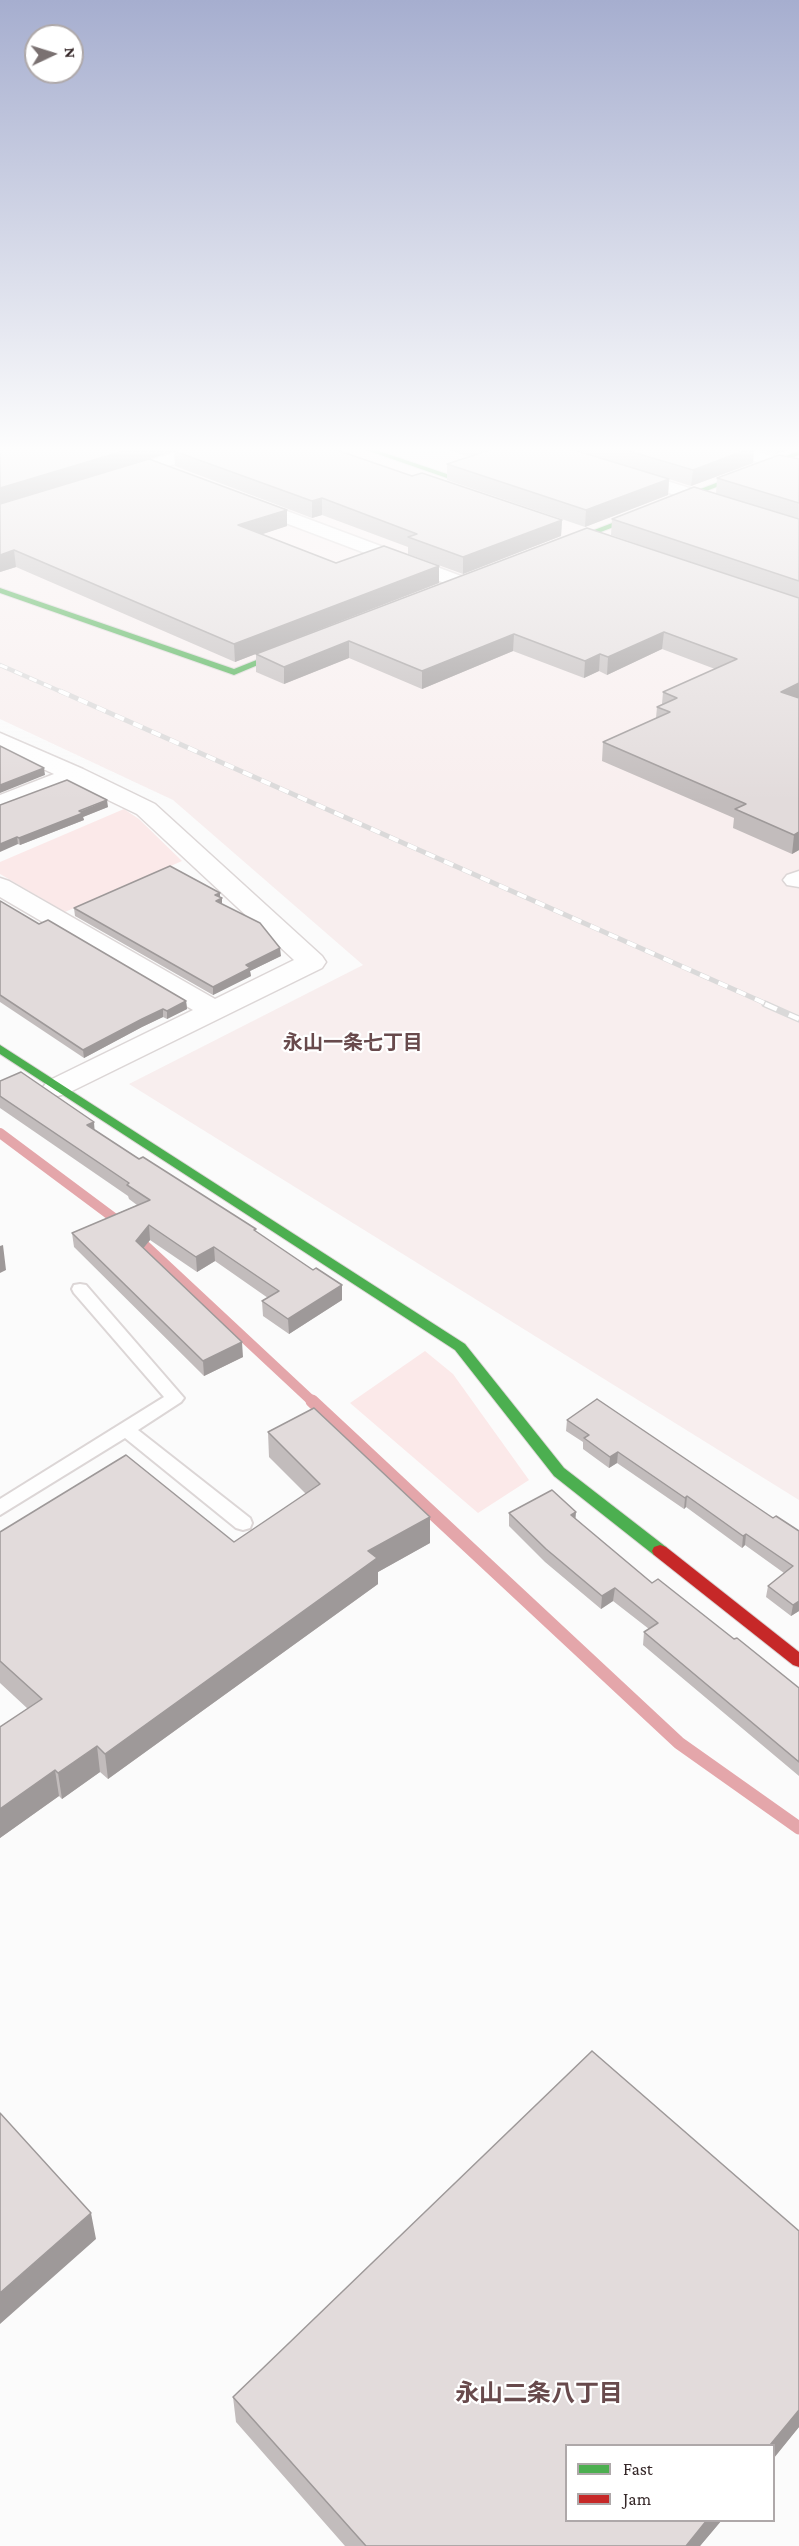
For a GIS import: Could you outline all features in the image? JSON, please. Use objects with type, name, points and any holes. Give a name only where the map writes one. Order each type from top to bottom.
[{"type":"street","points":[[422,565],[467,581]]},
{"type":"street","points":[[440,591],[467,581]]},
{"type":"street","points":[[0,590],[234,672],[311,642]]},
{"type":"street","points":[[0,740],[146,809],[312,962],[58,1088]]},
{"type":"street","points":[[0,804],[75,774]]},
{"type":"street","points":[[0,886],[216,1011]]},
{"type":"street","points":[[0,1050],[460,1347],[559,1472],[799,1661]]},
{"type":"lane","points":[[0,1508],[175,1398],[80,1289]]},
{"type":"lane","points":[[125,1429],[243,1522]]},
{"type":"shaded area","points":[[0,565],[799,565],[799,1500],[129,1084],[363,965],[173,800],[0,719]]},
{"type":"shaded area","points":[[124,809],[139,819],[182,861],[65,912],[0,874],[0,862]]},
{"type":"shaded area","points":[[425,1351],[453,1374],[529,1480],[478,1513],[350,1403]]},
{"type":"building","points":[[49,565],[439,566],[234,644]]},
{"type":"building","points":[[490,565],[698,565],[799,598],[799,683],[781,692],[799,698],[799,832],[794,835],[735,809],[746,804],[603,742],[670,712],[657,707],[677,698],[663,692],[737,659],[664,632],[608,657],[600,654],[585,661],[514,634],[422,671],[349,641],[284,667],[256,654]]},
{"type":"building","points":[[750,565],[799,565],[799,581]]},
{"type":"building","points":[[0,746],[44,768],[0,785]]},
{"type":"building","points":[[67,780],[107,800],[79,811],[83,813],[0,844],[0,805]]},
{"type":"building","points":[[170,866],[220,893],[215,895],[222,898],[216,901],[260,923],[280,948],[246,965],[250,968],[213,987],[74,908]]},
{"type":"building","points":[[0,901],[39,924],[48,920],[186,1001],[167,1011],[163,1009],[83,1050],[0,995]]},
{"type":"building","points":[[21,1072],[94,1122],[87,1125],[139,1159],[143,1157],[256,1229],[254,1230],[313,1270],[316,1268],[342,1285],[288,1319],[262,1301],[279,1291],[214,1247],[196,1257],[149,1225],[136,1241],[242,1342],[203,1361],[72,1233],[150,1200],[127,1185],[129,1183],[0,1096],[0,1081]]},
{"type":"building","points":[[597,1399],[773,1518],[776,1516],[799,1531],[799,1601],[793,1605],[768,1586],[793,1566],[746,1534],[743,1536],[687,1496],[685,1498],[618,1452],[610,1457],[584,1438],[589,1435],[567,1420]]},
{"type":"building","points":[[314,1408],[430,1517],[368,1551],[377,1558],[105,1754],[97,1746],[58,1773],[55,1770],[0,1809],[0,1727],[42,1699],[0,1661],[0,1532],[126,1455],[234,1542],[320,1484],[268,1432]]},
{"type":"building","points":[[552,1490],[576,1512],[571,1515],[652,1583],[658,1579],[799,1688],[799,1762],[644,1632],[658,1623],[615,1588],[602,1596],[546,1549],[509,1513]]},
{"type":"building","points":[[592,2051],[799,2231],[799,2410],[771,2444],[565,2444],[565,2522],[705,2522],[686,2546],[366,2546],[233,2397]]},
{"type":"building","points":[[0,2113],[91,2213],[0,2293]]},
{"type":"waterway","points":[[0,1133],[122,1224]]},
{"type":"waterway","points":[[135,1236],[314,1403]]},
{"type":"waterway","points":[[312,1401],[679,1743],[799,1828]]},
{"type":"railway","points":[[0,665],[64,693]]},
{"type":"railway","points":[[60,691],[769,1005]]},
{"type":"railway","points":[[765,1004],[799,1019]]},
{"type":"traffic: fast","points":[[0,590],[234,672],[297,647]]},
{"type":"traffic: fast","points":[[0,1049],[460,1347],[559,1472],[660,1551]]},
{"type":"traffic: jam","points":[[660,1551],[799,1661]]},
{"type":"district","name":"永山一条七丁目","points":[[353,1043]]},
{"type":"district","name":"永山二条八丁目","points":[[539,2394]]}]
